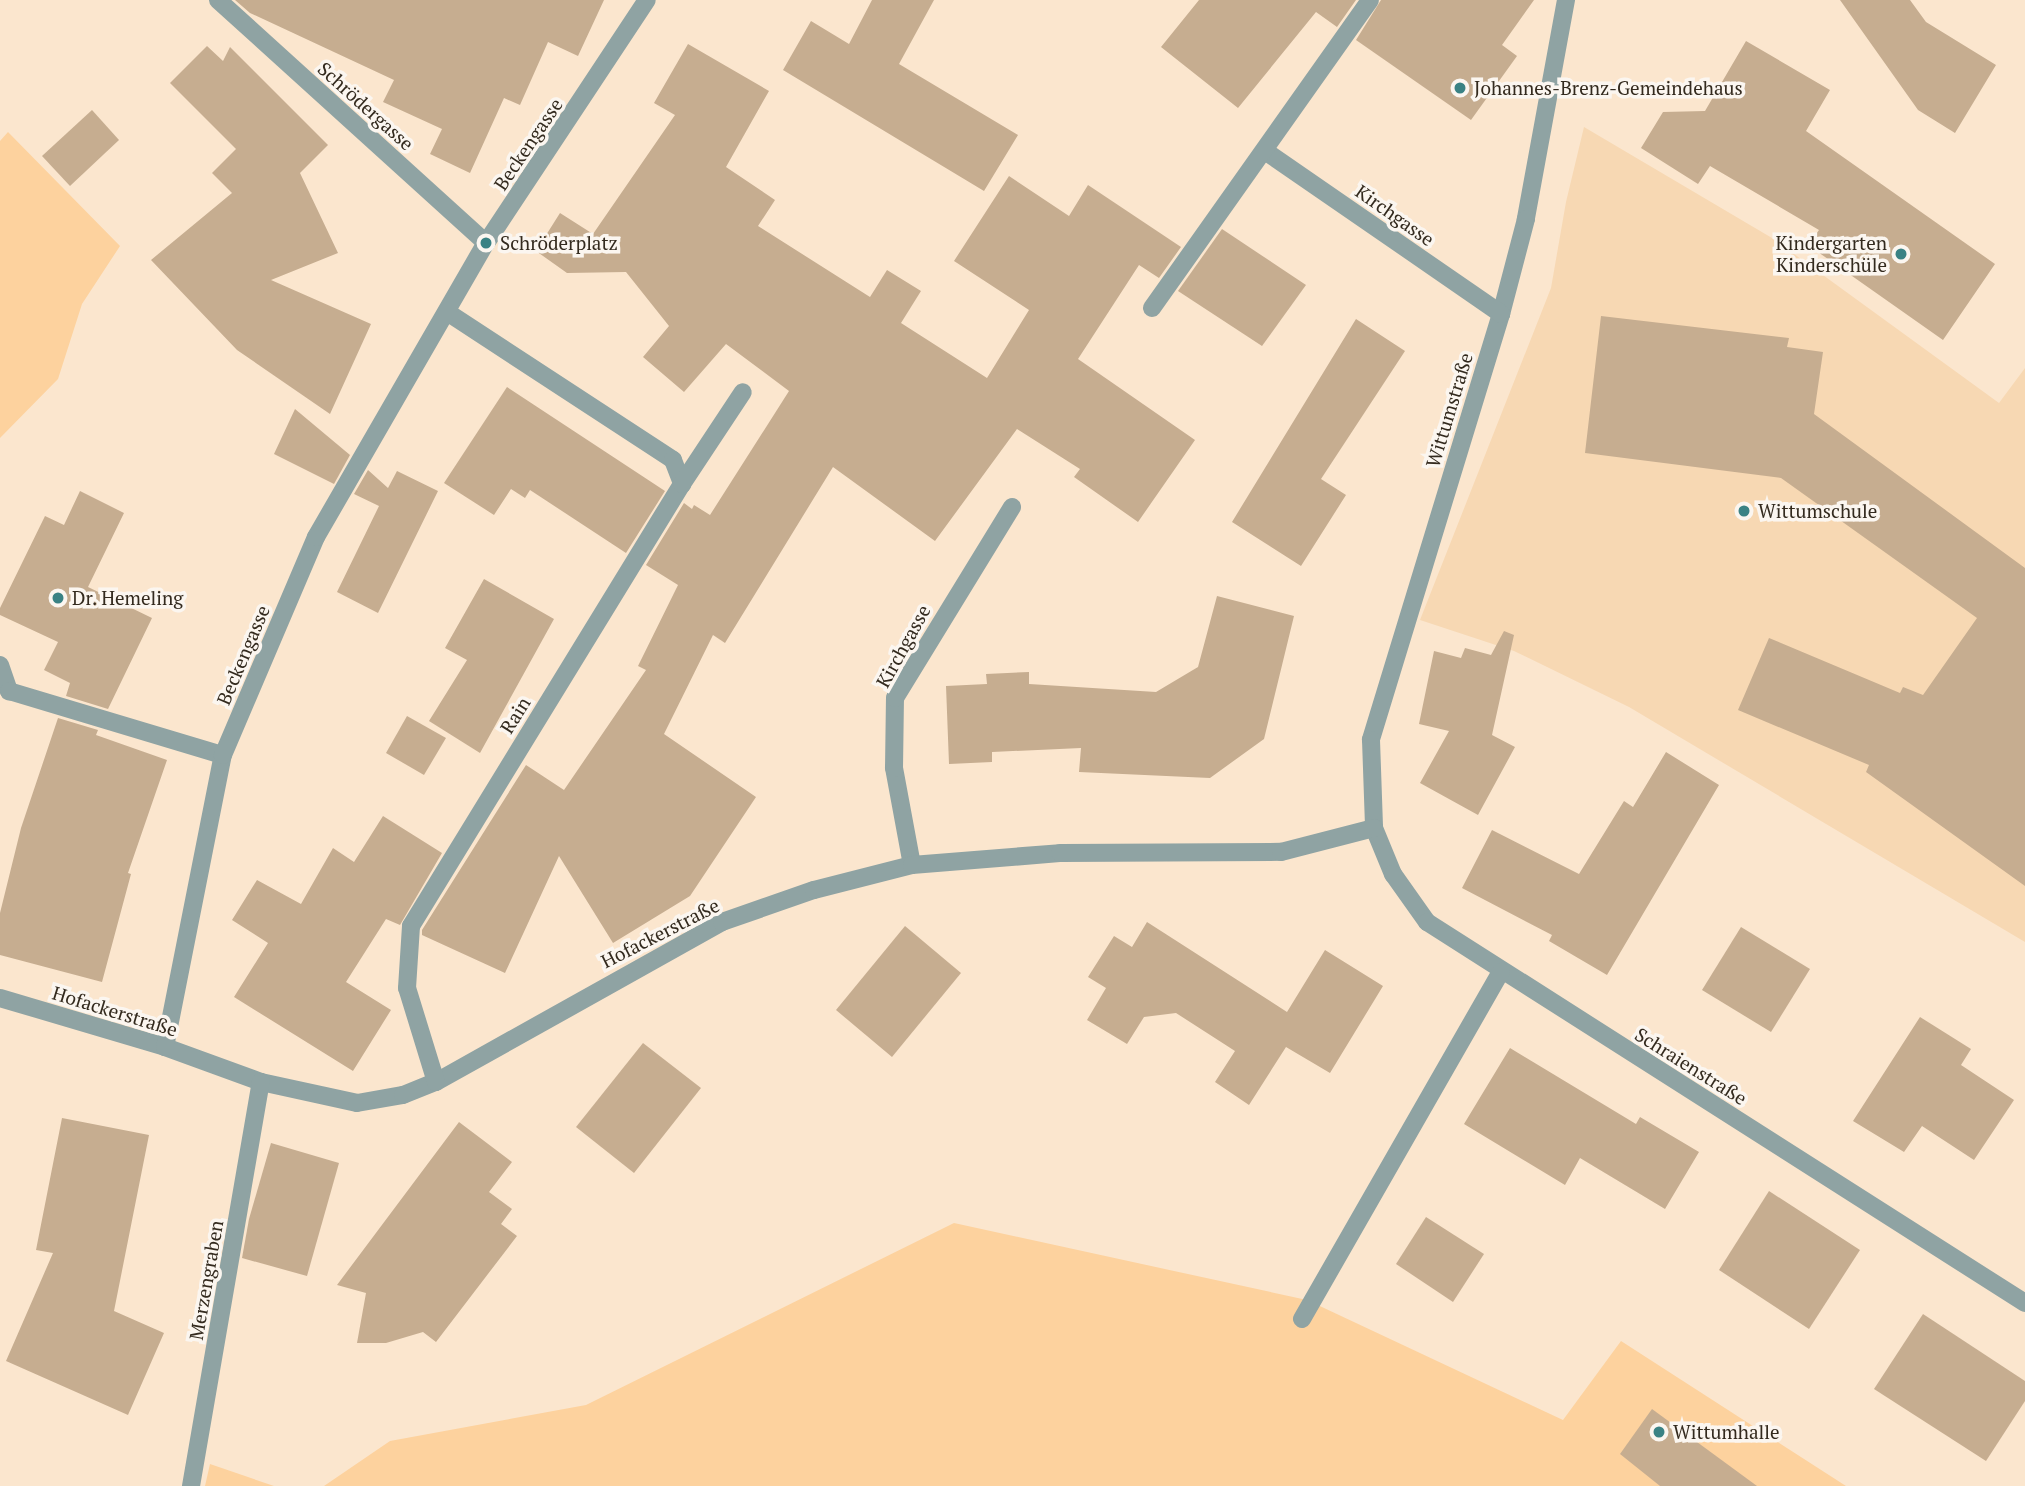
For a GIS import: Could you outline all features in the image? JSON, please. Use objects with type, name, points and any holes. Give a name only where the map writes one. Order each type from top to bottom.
[{"type":"street","name":"Schrödergasse","points":[[218,0],[486,243]]},
{"type":"street","name":"Beckengasse","points":[[165,1047],[223,755],[316,537],[486,243],[647,0]]},
{"type":"street","points":[[1152,308],[1370,0]]},
{"type":"street","name":"Wittumstraße","points":[[1374,828],[1371,740],[1501,314],[1525,219],[1566,0]]},
{"type":"street","name":"Kirchgasse","points":[[1265,151],[1501,314]]},
{"type":"street","points":[[447,312],[673,460],[682,484]]},
{"type":"street","name":"Rain","points":[[436,1082],[407,988],[411,926],[682,484],[743,392]]},
{"type":"street","name":"Kirchgasse","points":[[912,865],[894,768],[895,698],[1012,507]]},
{"type":"street","points":[[0,665],[9,691],[223,755]]},
{"type":"street","name":"Hofackerstraße","points":[[0,998],[165,1047],[261,1082],[357,1103],[403,1095],[436,1082],[722,922],[814,890],[912,865],[1060,853],[1281,852],[1374,828]]},
{"type":"street","name":"Schraienstraße","points":[[1374,828],[1393,874],[1427,922],[1501,972],[1727,1112],[2025,1303]]},
{"type":"street","points":[[1302,1319],[1501,972]]},
{"type":"street","name":"Merzengraben","points":[[191,1486],[261,1082]]},
{"type":"shaded area","name":"Wittumschule","points":[[1584,127],[1772,238],[1999,403],[2025,368],[2025,942],[1629,707],[1514,651],[1420,620],[1551,288],[1566,202]]},
{"type":"shaded area","points":[[8,132],[120,246],[82,304],[58,379],[0,438],[0,141]]},
{"type":"shaded area","points":[[954,1223],[1307,1300],[1563,1420],[1621,1341],[1846,1486],[324,1486],[390,1441],[586,1405]]},
{"type":"shaded area","points":[[210,1464],[274,1486],[205,1486]]},
{"type":"building","points":[[235,0],[604,0],[578,56],[548,42],[520,105],[504,98],[470,173],[430,154],[442,129],[383,102],[394,80],[250,13]]},
{"type":"building","points":[[872,0],[934,0],[899,64],[1018,135],[984,191],[783,70],[811,21],[849,44]]},
{"type":"building","points":[[1199,0],[1356,0],[1337,27],[1316,12],[1238,108],[1161,47]]},
{"type":"building","name":"Johannes-Brenz-Gemeindehaus","points":[[1381,0],[1534,0],[1502,45],[1517,56],[1471,120],[1356,40]]},
{"type":"building","points":[[1840,0],[1910,0],[1926,22],[1996,65],[1955,133],[1918,110]]},
{"type":"building","points":[[1746,41],[1830,90],[1806,131],[1995,264],[1943,340],[1808,245],[1819,230],[1710,166],[1698,184],[1641,148],[1663,112],[1705,111]]},
{"type":"building","points":[[688,44],[769,91],[726,167],[775,200],[758,226],[870,297],[887,270],[921,291],[901,323],[987,378],[1029,310],[954,261],[1009,176],[1069,216],[1088,185],[1181,247],[1159,278],[1139,265],[1078,359],[1195,440],[1138,522],[1074,477],[1080,469],[1017,429],[935,541],[833,467],[725,643],[713,635],[664,734],[756,797],[690,896],[613,943],[559,856],[505,973],[422,935],[422,930],[526,765],[564,790],[646,670],[638,666],[678,585],[646,565],[684,503],[692,509],[694,505],[710,515],[789,391],[726,344],[684,392],[643,357],[669,326],[626,272],[567,273],[536,251],[560,213],[593,234],[675,115],[654,103]]},
{"type":"building","points":[[207,46],[223,61],[230,47],[328,145],[300,173],[338,253],[271,280],[371,324],[330,414],[237,350],[151,260],[232,193],[212,173],[236,149],[170,83]]},
{"type":"building","points":[[92,110],[119,140],[70,186],[42,156]]},
{"type":"building","points":[[1222,229],[1306,285],[1262,346],[1178,291]]},
{"type":"building","points":[[1601,316],[1789,338],[1787,347],[1823,352],[1814,414],[2025,568],[2025,886],[1866,772],[1869,765],[1738,710],[1769,638],[1900,693],[1903,687],[1923,695],[1977,618],[1781,478],[1585,453]]},
{"type":"building","points":[[1356,319],[1405,351],[1321,479],[1346,495],[1301,566],[1232,522]]},
{"type":"building","points":[[507,387],[665,491],[626,553],[530,490],[525,498],[511,489],[494,515],[444,483]]},
{"type":"building","points":[[295,409],[350,455],[334,484],[274,454]]},
{"type":"building","points":[[368,470],[388,488],[397,471],[438,491],[378,613],[337,592],[379,506],[354,494]]},
{"type":"building","name":"Dr. Hemeling","points":[[80,491],[124,513],[88,587],[152,618],[108,709],[66,696],[70,683],[44,670],[58,642],[0,615],[0,608],[45,516],[64,525]]},
{"type":"building","points":[[484,579],[554,619],[480,753],[429,721],[467,660],[445,648]]},
{"type":"building","points":[[1217,596],[1294,616],[1264,739],[1210,778],[1079,772],[1081,748],[992,752],[992,762],[949,764],[946,686],[987,684],[986,674],[1029,672],[1029,684],[1156,692],[1198,667]]},
{"type":"building","points":[[1504,631],[1514,635],[1492,735],[1515,747],[1478,815],[1420,783],[1449,731],[1419,724],[1434,651],[1461,658],[1465,648],[1491,655]]},
{"type":"building","points":[[407,716],[446,738],[424,775],[386,753]]},
{"type":"building","points":[[58,718],[98,730],[96,735],[167,760],[128,873],[131,874],[102,982],[0,955],[0,913],[21,828]]},
{"type":"building","points":[[1666,752],[1719,785],[1607,975],[1549,941],[1552,935],[1462,888],[1492,830],[1579,874],[1624,801],[1633,807]]},
{"type":"building","points":[[383,816],[442,853],[400,925],[386,919],[346,982],[391,1010],[353,1071],[234,997],[268,943],[232,920],[257,880],[301,904],[333,848],[354,862]]},
{"type":"building","points":[[1147,922],[1287,1012],[1325,950],[1383,986],[1330,1073],[1286,1047],[1249,1105],[1215,1082],[1235,1051],[1176,1013],[1144,1017],[1127,1044],[1087,1020],[1106,988],[1088,977],[1114,936],[1132,947]]},
{"type":"building","points":[[905,926],[961,973],[892,1057],[836,1010]]},
{"type":"building","points":[[1741,927],[1810,969],[1771,1032],[1702,990]]},
{"type":"building","points":[[1920,1017],[1971,1049],[1961,1065],[2014,1100],[1974,1160],[1922,1126],[1904,1152],[1853,1121]]},
{"type":"building","points":[[643,1043],[701,1088],[634,1173],[576,1127]]},
{"type":"building","points":[[1510,1048],[1636,1124],[1640,1117],[1699,1152],[1665,1209],[1580,1158],[1565,1185],[1464,1124]]},
{"type":"building","points":[[62,1118],[149,1135],[114,1311],[164,1333],[128,1415],[6,1361],[53,1253],[36,1250]]},
{"type":"building","points":[[459,1122],[512,1162],[489,1192],[512,1209],[501,1224],[517,1236],[436,1342],[423,1332],[386,1343],[357,1343],[366,1293],[337,1285]]},
{"type":"building","points":[[271,1143],[339,1163],[307,1276],[242,1258],[249,1219]]},
{"type":"building","points":[[1769,1191],[1860,1250],[1809,1329],[1719,1270]]},
{"type":"building","points":[[1426,1217],[1484,1254],[1453,1302],[1396,1264]]},
{"type":"building","points":[[1923,1314],[2025,1381],[2025,1401],[1986,1461],[1874,1389]]},
{"type":"building","name":"Wittumhalle","points":[[1652,1409],[1757,1486],[1660,1486],[1620,1454]]},
{"type":"place","name":"Johannes-Brenz-Gemeindehaus","points":[[1460,88]]},
{"type":"place","name":"Schröderplatz","points":[[486,243]]},
{"type":"place","name":"Kindergarten Kinderschüle","points":[[1901,254]]},
{"type":"place","name":"Wittumschule","points":[[1744,511]]},
{"type":"place","name":"Dr. Hemeling","points":[[58,598]]},
{"type":"place","name":"Wittumhalle","points":[[1659,1432]]}]
